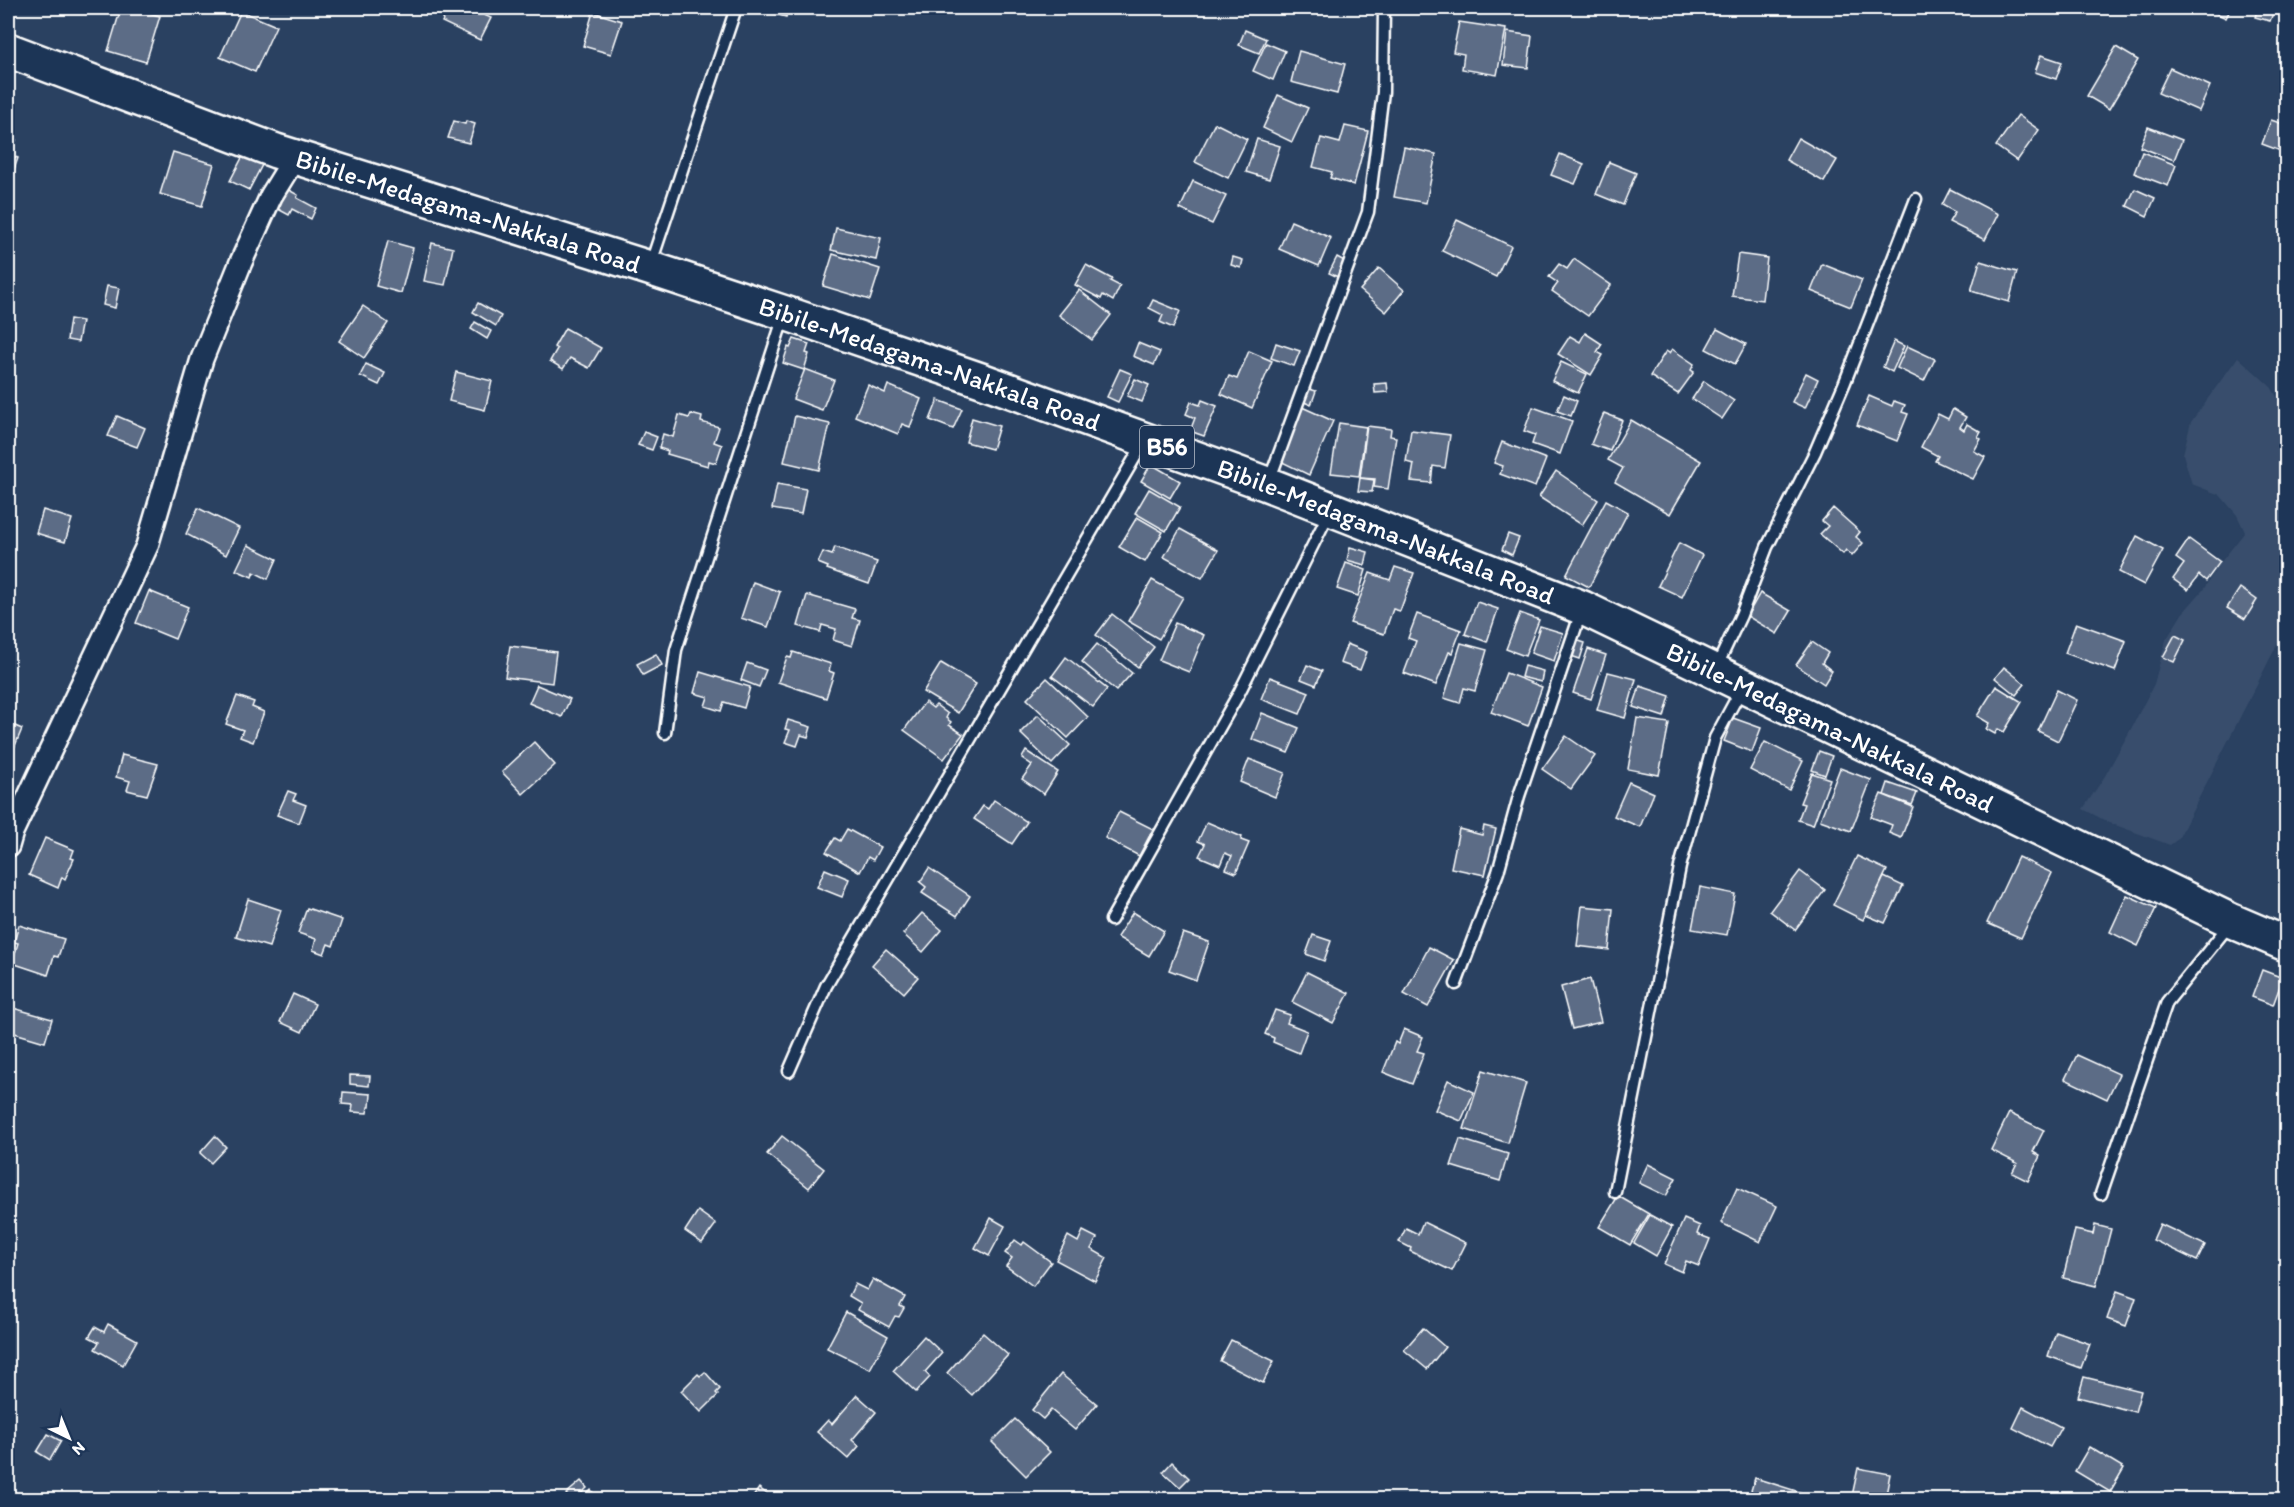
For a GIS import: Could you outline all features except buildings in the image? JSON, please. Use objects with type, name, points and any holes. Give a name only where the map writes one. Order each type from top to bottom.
[{"type":"main road","name":"Bibile-Medagama-Nakkala Road","points":[[8,50],[295,157],[785,313],[1268,484],[1330,511],[1583,608],[2232,921],[2286,944]]},
{"type":"street","points":[[8,846],[12,832],[147,546],[202,359],[271,196],[295,157]]},
{"type":"lane","points":[[649,268],[736,8]]},
{"type":"lane","points":[[1268,484],[1368,212],[1383,92],[1384,8]]},
{"type":"lane","points":[[1714,671],[1741,615],[1767,547],[1815,452],[1845,382],[1916,199]]},
{"type":"lane","points":[[665,733],[676,650],[785,313]]},
{"type":"lane","points":[[789,1071],[831,976],[1146,440]]},
{"type":"lane","points":[[1111,920],[1239,693],[1330,511]]},
{"type":"lane","points":[[1456,984],[1498,872],[1519,796],[1583,608]]},
{"type":"lane","points":[[1616,1192],[1680,867],[1715,738],[1743,686]]},
{"type":"lane","points":[[2101,1194],[2167,1002],[2232,921]]},
{"type":"shaded area","points":[[2238,357],[2271,387],[2286,412],[2286,627],[2178,839],[2170,845],[2110,823],[2083,809],[2105,776],[2154,684],[2166,640],[2182,614],[2203,590],[2221,562],[2245,532],[2237,515],[2220,495],[2192,484],[2183,454],[2191,422]]}]
